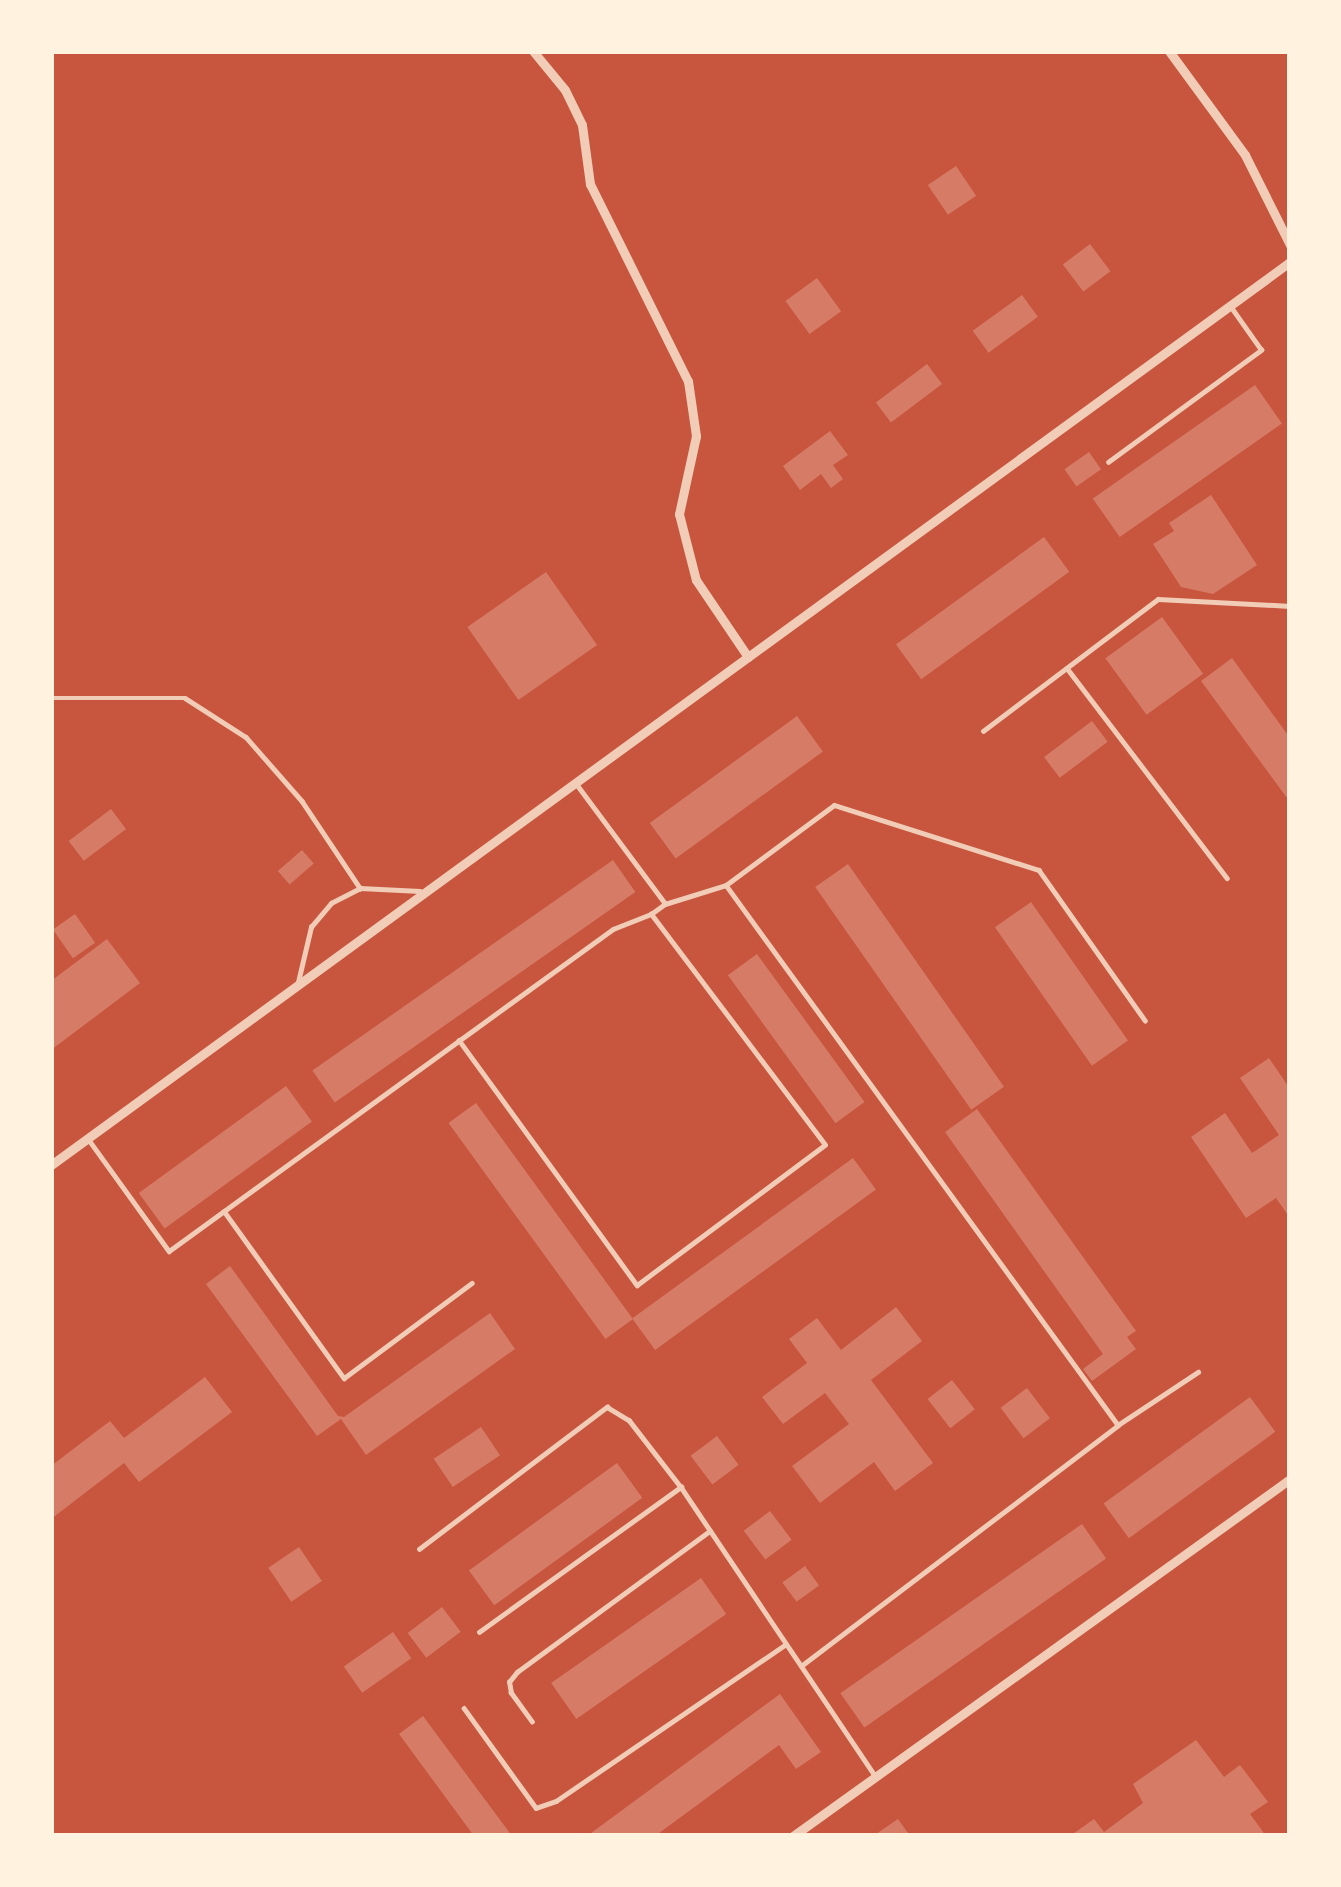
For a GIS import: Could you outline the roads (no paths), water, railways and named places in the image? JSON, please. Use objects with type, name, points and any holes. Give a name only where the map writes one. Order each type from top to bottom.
[{"type":"street","points":[[533,51],[574,107],[590,184],[688,381],[696,436],[679,514],[696,580],[748,656]]},
{"type":"street","points":[[1169,51],[1201,87],[1245,155],[1290,245]]},
{"type":"street","points":[[51,1165],[296,991],[1290,262]]},
{"type":"street","points":[[794,1836],[1290,1479]]},
{"type":"lane","points":[[1108,462],[1261,350],[1230,306]]},
{"type":"lane","points":[[983,731],[1159,598],[1290,606]]},
{"type":"lane","points":[[1067,668],[1227,878]]},
{"type":"lane","points":[[51,698],[185,698],[246,737],[329,838],[360,888]]},
{"type":"lane","points":[[575,783],[665,904]]},
{"type":"lane","points":[[88,1138],[169,1251],[613,928],[665,904],[726,885],[834,805],[1039,870],[1145,1020]]},
{"type":"lane","points":[[726,885],[1118,1425]]},
{"type":"lane","points":[[296,991],[316,918],[360,888],[425,892]]},
{"type":"lane","points":[[459,1040],[637,1285],[825,1145],[651,914]]},
{"type":"lane","points":[[224,1211],[344,1378],[472,1283]]},
{"type":"lane","points":[[801,1666],[1118,1425],[1198,1372]]},
{"type":"lane","points":[[419,1549],[607,1407],[629,1420],[681,1486],[876,1777]]},
{"type":"lane","points":[[479,1632],[681,1486]]},
{"type":"lane","points":[[532,1722],[508,1682],[710,1531]]},
{"type":"lane","points":[[464,1708],[536,1808],[556,1802],[785,1644]]}]
